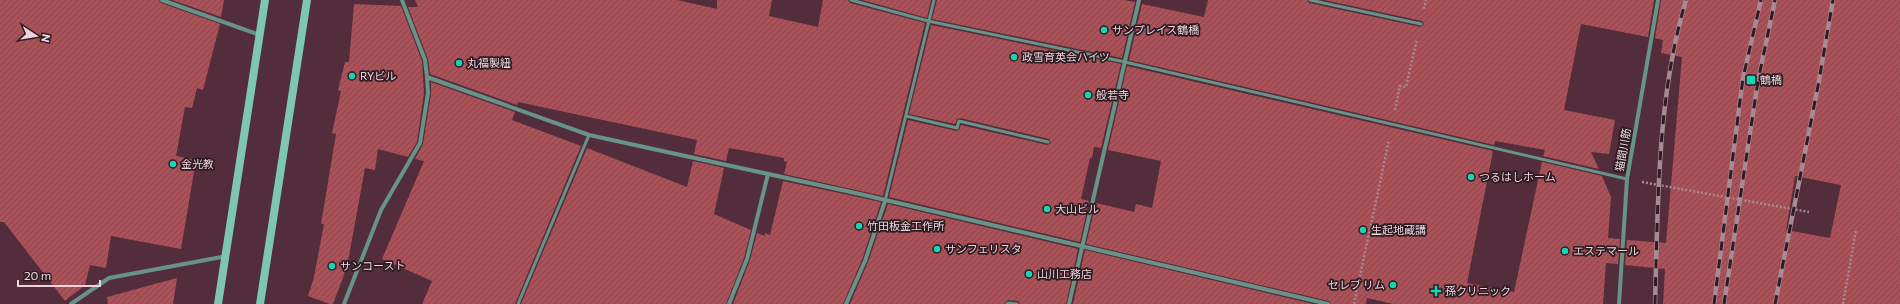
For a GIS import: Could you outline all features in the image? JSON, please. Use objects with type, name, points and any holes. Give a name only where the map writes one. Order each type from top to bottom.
[{"type":"street","points":[[162,0],[260,35]]},
{"type":"street","points":[[218,304],[227,256],[266,0]]},
{"type":"street","points":[[260,304],[307,0]]},
{"type":"street","points":[[344,304],[381,210],[420,143],[428,93],[425,60],[402,0]]},
{"type":"street","points":[[1069,304],[1139,0]]},
{"type":"street","name":"猫間川筋","points":[[1619,304],[1627,179],[1658,0]]},
{"type":"street","points":[[427,77],[589,135],[1083,246],[1328,304]]},
{"type":"street","points":[[730,304],[748,259],[768,174]]},
{"type":"street","points":[[846,304],[865,261],[886,201]]},
{"type":"street","points":[[71,304],[109,278],[227,256]]},
{"type":"lane","points":[[851,0],[928,21],[1125,62],[1627,179]]},
{"type":"lane","points":[[886,201],[934,0]]},
{"type":"lane","points":[[1310,0],[1421,24]]},
{"type":"lane","points":[[906,116],[957,128],[958,121],[1048,142]]},
{"type":"lane","points":[[518,304],[589,135]]},
{"type":"lane","points":[[1007,304],[1008,302],[1016,304]]},
{"type":"path","points":[[1354,304],[1400,86],[1406,87],[1426,0]]},
{"type":"path","points":[[1652,183],[1809,212]]},
{"type":"path","points":[[1843,304],[1856,230]]},
{"type":"building","points":[[0,0],[159,0],[161,3],[220,24],[203,90],[197,88],[192,108],[185,107],[176,156],[196,160],[181,249],[111,236],[106,268],[90,265],[85,285],[65,301],[4,222],[0,222]]},
{"type":"building","points":[[172,0],[224,0],[221,17]]},
{"type":"building","points":[[415,0],[677,0],[717,9],[717,0],[772,0],[769,16],[818,27],[823,0],[848,0],[850,3],[925,23],[883,196],[784,174],[787,162],[784,161],[784,158],[729,148],[726,161],[694,154],[697,140],[518,102],[517,105],[430,74],[428,59],[408,7],[418,7]]},
{"type":"building","points":[[862,0],[931,0],[927,18]]},
{"type":"building","points":[[937,0],[1124,0],[1135,2],[1122,58],[932,19]]},
{"type":"building","points":[[1208,0],[1307,0],[1309,3],[1421,27],[1424,24],[1422,21],[1324,0],[1654,0],[1648,37],[1581,24],[1564,110],[1615,120],[1609,154],[1591,152],[1599,169],[1543,156],[1545,150],[1495,141],[1494,145],[1129,60],[1142,4],[1204,17]]},
{"type":"building","points":[[1661,0],[1900,0],[1900,304],[1663,304],[1665,269],[1625,265],[1627,240],[1666,243],[1682,57],[1661,53],[1663,40],[1655,38]],"holes":[[[1795,176],[1841,185],[1830,238],[1786,230]]]},
{"type":"building","points":[[354,4],[401,6],[422,61],[424,93],[417,142],[408,157],[378,149],[375,170],[365,168],[347,267],[333,304],[330,304],[308,296],[314,277],[324,224],[321,224],[336,134],[332,133],[341,91],[338,90],[345,62],[349,62]]},
{"type":"building","points":[[931,25],[1121,64],[1101,148],[1094,147],[1092,158],[1090,158],[1081,199],[1089,201],[1080,242],[889,197],[908,120],[957,131],[961,125],[1047,145],[1051,143],[1049,139],[960,118],[957,119],[955,124],[909,114]]},
{"type":"building","points":[[1127,66],[1493,151],[1467,283],[1514,292],[1542,162],[1602,176],[1611,197],[1608,238],[1620,239],[1618,264],[1606,263],[1603,304],[1393,304],[1367,298],[1366,304],[1331,304],[1329,301],[1086,244],[1096,203],[1134,212],[1136,204],[1152,208],[1161,161],[1108,150]]},
{"type":"building","points":[[431,82],[515,112],[512,120],[581,146],[515,304],[422,304],[432,281],[382,259],[424,161],[415,159],[423,144],[431,94]]},
{"type":"building","points":[[587,148],[687,187],[693,161],[724,168],[714,214],[751,230],[744,258],[726,304],[521,304]]},
{"type":"building","points":[[783,181],[881,202],[862,260],[843,304],[733,304],[750,260],[757,233],[765,236],[765,233],[770,235]]},
{"type":"building","points":[[888,204],[1078,249],[1066,304],[1020,304],[1018,301],[1008,300],[1004,304],[850,304],[868,262]]},
{"type":"building","points":[[1085,250],[1313,304],[1073,304]]},
{"type":"building","points":[[177,278],[173,304],[108,304],[107,297]]},
{"type":"railway","points":[[1655,304],[1658,189],[1664,112],[1676,37],[1686,0]]},
{"type":"railway","points":[[1714,304],[1743,78],[1761,0]]},
{"type":"railway","points":[[1724,304],[1758,81],[1775,0]]},
{"type":"railway","points":[[1775,304],[1818,86],[1833,0]]},
{"type":"place","name":"サンプレイス鶴橋","points":[[1104,30]]},
{"type":"place","name":"政雪育英会ハイツ","points":[[1014,57]]},
{"type":"place","name":"丸福製紐","points":[[459,63]]},
{"type":"place","name":"RYビル","points":[[352,76]]},
{"type":"place","name":"鶴橋","points":[[1751,80]]},
{"type":"place","name":"般若寺","points":[[1088,95]]},
{"type":"place","name":"金光教","points":[[173,164]]},
{"type":"place","name":"つるはしホーム","points":[[1471,177]]},
{"type":"place","name":"大山ビル","points":[[1047,209]]},
{"type":"place","name":"竹田板金工作所","points":[[859,226]]},
{"type":"place","name":"生起地蔵講","points":[[1363,230]]},
{"type":"place","name":"サンフェリスタ","points":[[937,249]]},
{"type":"place","name":"エステマール","points":[[1565,251]]},
{"type":"place","name":"サンコースト","points":[[332,266]]},
{"type":"place","name":"山川工務店","points":[[1029,274]]},
{"type":"place","name":"セレブ リム","points":[[1393,285]]},
{"type":"place","name":"孫クリニック","points":[[1436,291]]}]
